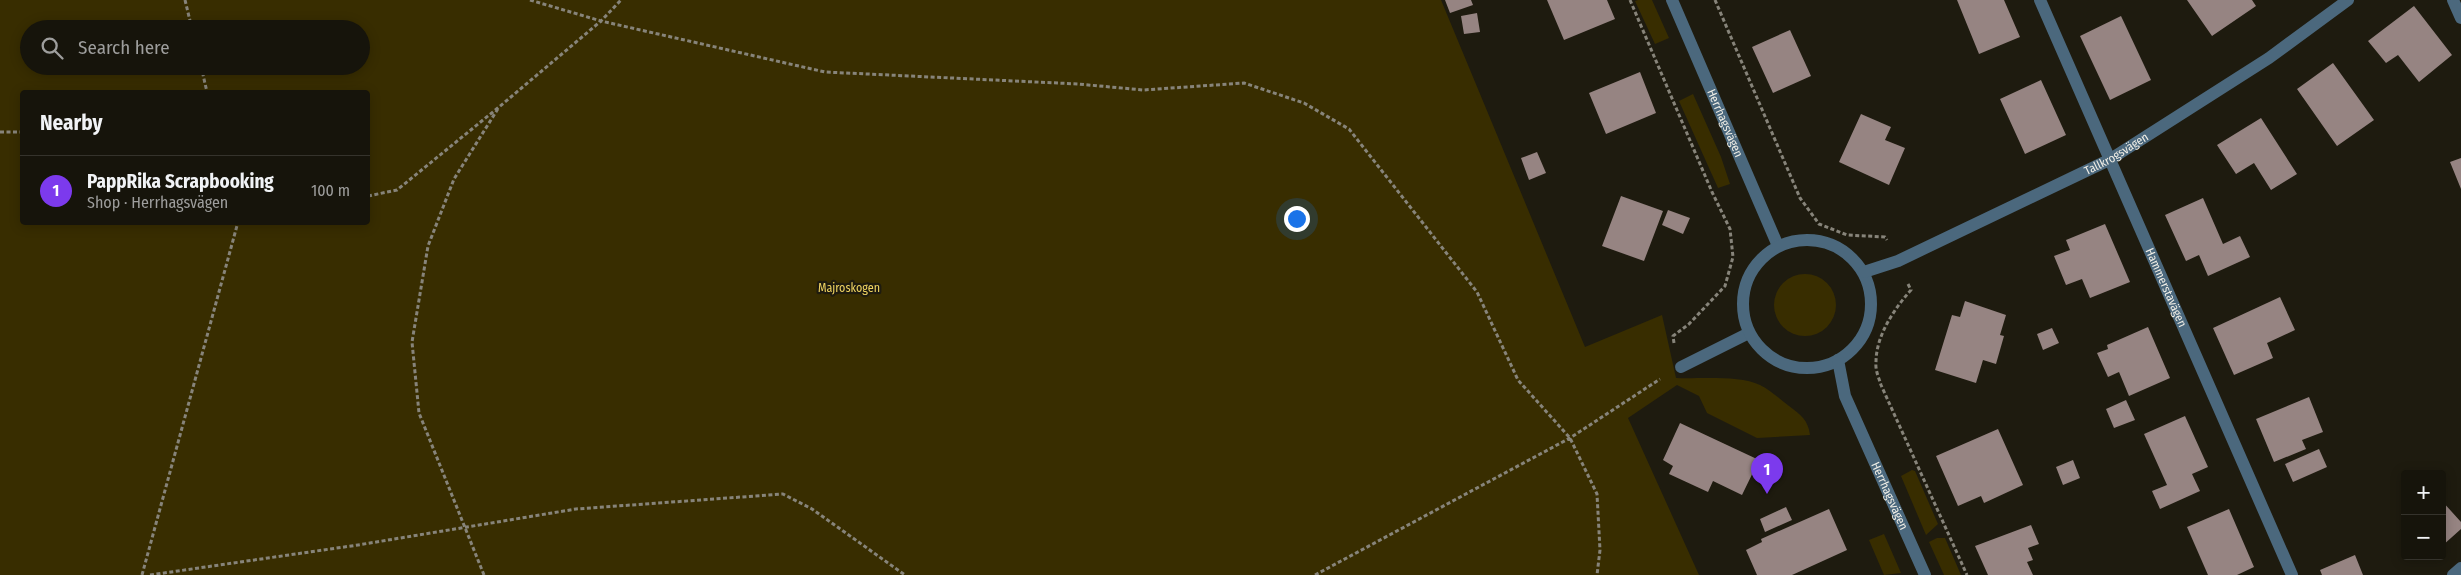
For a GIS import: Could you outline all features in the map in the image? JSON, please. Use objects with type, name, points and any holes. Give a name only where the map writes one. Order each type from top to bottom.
[{"type":"street","name":"Herrhagsvägen","points":[[1672,0],[1778,246]]},
{"type":"street","name":"Hammerstavägen","points":[[2040,0],[2292,575]]},
{"type":"street","name":"Tallkrogsvägen","points":[[1864,272],[1898,261],[2109,160],[2269,58],[2348,0]]},
{"type":"street","points":[[2453,0],[2461,18]]},
{"type":"street","points":[[1802,239],[1826,242],[1848,254],[1864,272],[1871,297],[1869,322],[1857,344],[1838,360],[1819,367],[1798,368],[1778,362],[1762,350],[1750,334],[1743,314],[1743,293],[1749,274],[1762,257],[1778,246],[1802,239]]},
{"type":"street","points":[[1681,367],[1750,334]]},
{"type":"street","name":"Herrhagsvägen","points":[[1838,360],[1845,396],[1925,575]]},
{"type":"street","points":[[2454,575],[2461,568]]},
{"type":"path","points":[[185,0],[190,20]]},
{"type":"path","points":[[530,0],[601,21],[825,72],[1078,84],[1143,90],[1244,83],[1304,103],[1348,129],[1477,292],[1518,380],[1570,438],[1597,494],[1600,550],[1597,575]]},
{"type":"path","points":[[370,196],[397,190],[601,21],[621,0]]},
{"type":"path","points":[[1315,575],[1570,438],[1681,367],[1673,336],[1689,324],[1725,286],[1733,257],[1730,229],[1630,0]]},
{"type":"path","points":[[1715,0],[1800,198],[1819,224],[1847,235],[1885,237],[1911,290],[1897,305],[1883,332],[1876,363],[1881,385],[1967,575]]},
{"type":"path","points":[[203,75],[207,90]]},
{"type":"path","points":[[484,575],[419,413],[412,342],[428,246],[454,179],[499,107]]},
{"type":"path","points":[[0,132],[20,132]]},
{"type":"path","points":[[142,575],[237,225]]},
{"type":"path","points":[[150,575],[466,528],[576,509],[783,494],[812,509],[905,575]]},
{"type":"green space","name":"Majroskogen","points":[[0,0],[1441,0],[1585,347],[1662,315],[1676,378],[1731,379],[1760,385],[1800,415],[1808,425],[1810,435],[1757,438],[1707,413],[1699,396],[1677,385],[1628,418],[1699,575],[0,575]]},
{"type":"green space","points":[[1652,0],[1669,38],[1655,44],[1635,1]]},
{"type":"green space","points":[[1693,94],[1721,157],[1730,184],[1718,188],[1679,101]]},
{"type":"green space","points":[[1805,274],[1817,277],[1827,283],[1833,293],[1836,305],[1833,317],[1827,327],[1817,333],[1805,336],[1793,333],[1783,327],[1777,317],[1774,305],[1777,293],[1783,283],[1793,277]]},
{"type":"green space","points":[[1912,470],[1915,471],[1938,524],[1926,535],[1901,476]]},
{"type":"green space","points":[[1884,534],[1901,573],[1884,575],[1869,540]]},
{"type":"green space","points":[[1937,538],[1945,538],[1961,575],[1944,575],[1929,542]]},
{"type":"building","points":[[1445,0],[1471,0],[1473,5],[1450,13]]},
{"type":"building","points":[[1547,0],[1607,0],[1615,19],[1564,40]]},
{"type":"building","points":[[1957,0],[2004,0],[2020,37],[1979,54]]},
{"type":"building","points":[[2187,0],[2252,0],[2256,6],[2212,36]]},
{"type":"building","points":[[2414,6],[2452,55],[2419,82],[2398,55],[2386,63],[2368,41]]},
{"type":"building","points":[[1477,13],[1480,32],[1464,34],[1461,16]]},
{"type":"building","points":[[2121,16],[2151,80],[2110,100],[2080,36]]},
{"type":"building","points":[[1790,30],[1811,76],[1773,93],[1752,47]]},
{"type":"building","points":[[2333,63],[2374,120],[2337,146],[2297,89]]},
{"type":"building","points":[[1640,72],[1656,113],[1606,134],[1589,93]]},
{"type":"building","points":[[2041,80],[2066,135],[2025,154],[2000,99]]},
{"type":"building","points":[[1861,114],[1891,127],[1885,140],[1905,148],[1889,185],[1839,162]]},
{"type":"building","points":[[2261,118],[2297,174],[2271,190],[2254,163],[2236,174],[2217,145]]},
{"type":"building","points":[[1537,152],[1546,173],[1529,180],[1521,158]]},
{"type":"building","points":[[2461,158],[2461,189],[2450,162]]},
{"type":"building","points":[[1621,196],[1663,211],[1644,261],[1602,246]]},
{"type":"building","points":[[2203,198],[2223,244],[2240,236],[2250,257],[2208,276],[2199,255],[2186,261],[2165,215]]},
{"type":"building","points":[[1668,210],[1690,218],[1683,234],[1662,225]]},
{"type":"building","points":[[2105,224],[2130,282],[2090,298],[2082,279],[2066,285],[2054,256],[2070,250],[2066,240]]},
{"type":"building","points":[[2280,297],[2295,330],[2267,343],[2273,358],[2234,375],[2213,328]]},
{"type":"building","points":[[1965,301],[2006,315],[2000,335],[2004,336],[1996,364],[1983,360],[1976,383],[1935,370],[1952,315],[1960,317]]},
{"type":"building","points":[[2148,327],[2170,378],[2129,396],[2119,372],[2108,377],[2097,353],[2108,349],[2107,345]]},
{"type":"building","points":[[2052,328],[2059,343],[2043,350],[2037,334]]},
{"type":"building","points":[[2309,397],[2323,432],[2302,440],[2306,449],[2274,462],[2256,419]]},
{"type":"building","points":[[2126,400],[2135,420],[2114,428],[2106,409]]},
{"type":"building","points":[[2185,416],[2208,467],[2192,474],[2200,491],[2160,509],[2152,491],[2167,485],[2144,434]]},
{"type":"building","points":[[1680,423],[1759,460],[1742,495],[1713,481],[1708,492],[1669,474],[1673,466],[1663,460]]},
{"type":"building","points":[[1998,429],[2023,485],[1984,503],[1981,496],[1958,506],[1936,456]]},
{"type":"building","points":[[2319,449],[2327,467],[2293,482],[2285,464]]},
{"type":"building","points":[[2073,460],[2080,478],[2063,485],[2056,467]]},
{"type":"building","points":[[2446,505],[2461,522],[2461,529],[2446,542]]},
{"type":"building","points":[[1786,507],[1792,520],[1765,532],[1760,519]]},
{"type":"building","points":[[1829,509],[1847,550],[1792,575],[1757,575],[1746,550],[1762,542],[1761,539]]},
{"type":"building","points":[[2229,509],[2254,567],[2237,575],[2208,575],[2187,527]]},
{"type":"building","points":[[2031,525],[2039,544],[2028,548],[2033,560],[2027,562],[2033,575],[1988,575],[1975,546]]},
{"type":"building","points":[[2355,555],[2363,575],[2322,575],[2320,570]]},
{"type":"place","name":"PappRika Scrapbooking","points":[[1767,494]]}]
